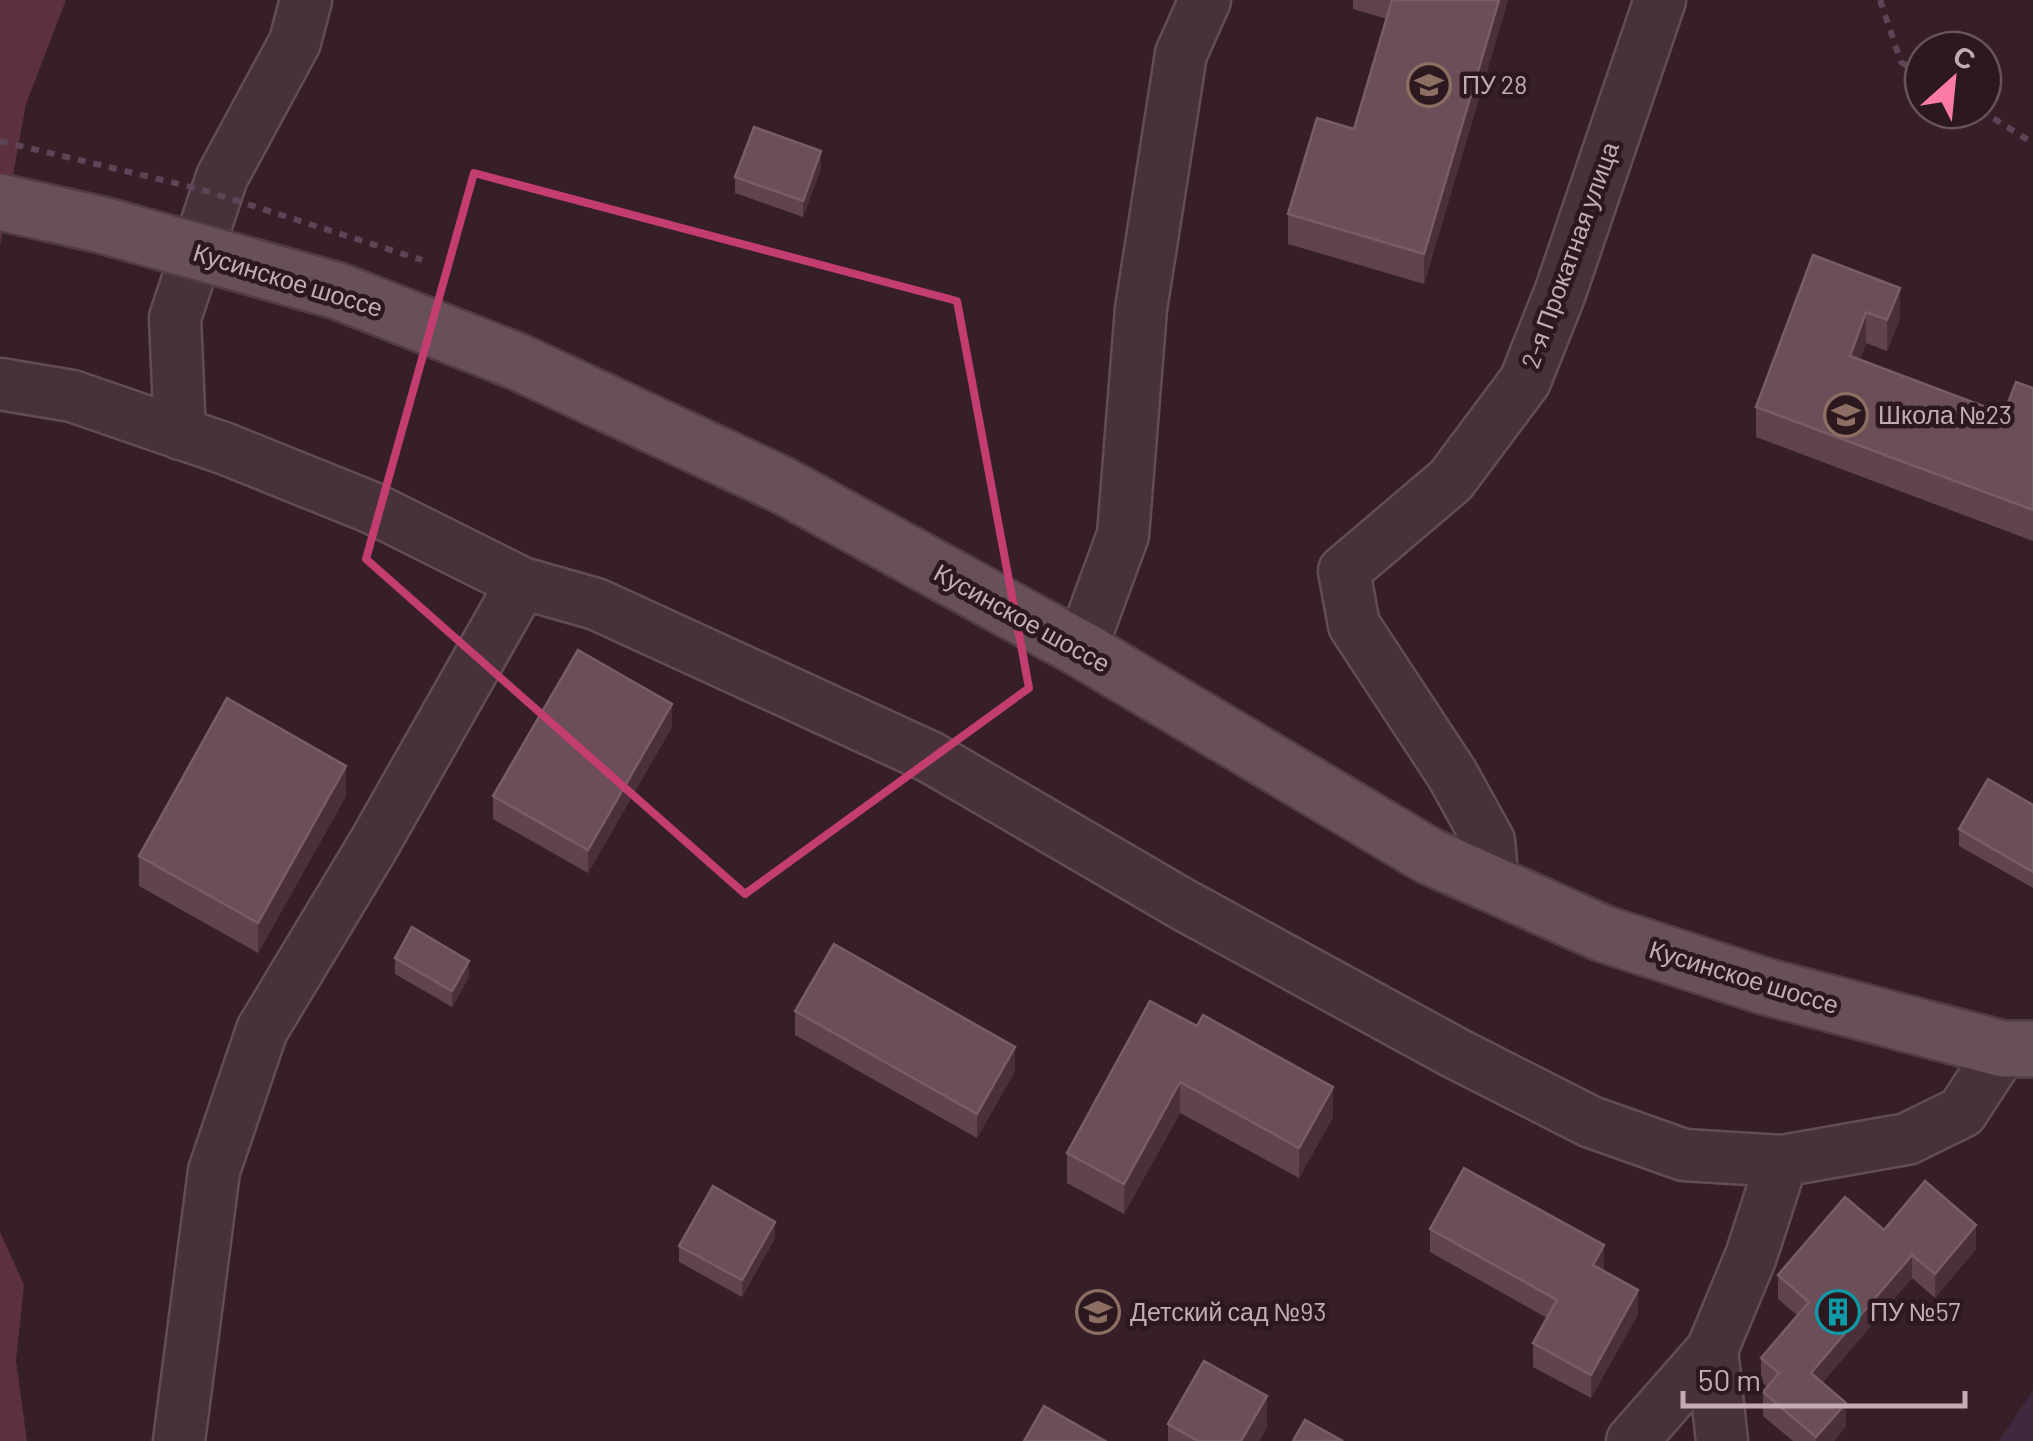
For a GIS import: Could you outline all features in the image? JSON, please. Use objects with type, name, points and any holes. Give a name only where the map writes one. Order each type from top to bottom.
[{"type":"main road","name":"Кусинское шоссе","points":[[0,202],[102,225],[338,290],[516,361],[782,485],[1081,650],[1429,856],[1604,934],[1764,986],[2018,1049]]},
{"type":"street","points":[[180,434],[174,318],[222,177],[295,42],[306,0]]},
{"type":"street","points":[[1081,650],[1124,535],[1141,309],[1181,54],[1205,0]]},
{"type":"street","name":"2-я Прокатная улица","points":[[1493,885],[1489,841],[1452,774],[1354,624],[1344,571],[1451,480],[1524,381],[1560,293],[1660,0]]},
{"type":"street","points":[[0,384],[72,396],[226,449],[370,507],[522,582],[596,604],[930,757],[1184,905],[1457,1054],[1592,1122],[1684,1155],[1782,1161],[1906,1139],[1962,1112],[2018,1049]]},
{"type":"street","points":[[179,1441],[214,1171],[262,1030],[374,844],[522,582]]},
{"type":"street","points":[[1632,1441],[1712,1350],[1782,1161]]},
{"type":"street","points":[[1712,1350],[1722,1441]]},
{"type":"path","points":[[1880,0],[1903,63]]},
{"type":"path","points":[[2003,124],[2033,142]]},
{"type":"path","points":[[0,141],[200,189],[422,260]]},
{"type":"highlighted area","points":[[474,173],[957,301],[1029,688],[745,894],[366,559]]},
{"type":"shaded area","points":[[0,0],[66,0],[26,104],[0,247]]},
{"type":"shaded area","points":[[0,1232],[24,1285],[16,1361],[27,1441],[0,1441]]},
{"type":"shaded area","points":[[2033,1390],[2033,1441],[1999,1441]]},
{"type":"building","name":"ПУ 28","points":[[1392,0],[1499,0],[1424,254],[1288,214],[1317,118],[1354,129]]},
{"type":"building","points":[[754,127],[821,151],[803,201],[735,177]]},
{"type":"building","name":"Школа №23","points":[[1813,255],[1900,288],[1887,320],[1866,312],[1850,356],[2004,414],[2016,382],[2033,388],[2033,510],[1756,407]]},
{"type":"building","points":[[578,650],[672,704],[588,850],[493,796]]},
{"type":"building","points":[[227,698],[346,766],[258,923],[139,856]]},
{"type":"building","points":[[1988,779],[2033,805],[2033,872],[1959,829]]},
{"type":"building","points":[[412,927],[469,961],[452,991],[395,958]]},
{"type":"building","points":[[834,944],[1015,1047],[977,1114],[795,1011]]},
{"type":"building","points":[[1150,1001],[1197,1026],[1203,1015],[1333,1087],[1299,1148],[1180,1082],[1124,1184],[1067,1153]]},
{"type":"building","points":[[1464,1168],[1604,1245],[1593,1265],[1638,1290],[1591,1375],[1533,1343],[1557,1300],[1430,1229]]},
{"type":"building","name":"ПУ №57","points":[[1925,1181],[1976,1225],[1935,1274],[1912,1255],[1811,1373],[1846,1403],[1816,1437],[1763,1392],[1779,1373],[1761,1358],[1809,1302],[1778,1275],[1845,1197],[1884,1230]]},
{"type":"building","points":[[713,1186],[775,1222],[742,1280],[679,1246]]},
{"type":"building","points":[[1204,1361],[1267,1396],[1241,1441],[1198,1441],[1168,1424]]},
{"type":"building","points":[[1044,1406],[1105,1441],[1024,1441]]},
{"type":"building","points":[[1305,1420],[1343,1441],[1293,1441]]},
{"type":"place","name":"ПУ 28","points":[[1429,85]]},
{"type":"place","name":"Школа №23","points":[[1846,415]]},
{"type":"place","name":"Детский сад №93","points":[[1098,1312]]},
{"type":"place","name":"ПУ №57","points":[[1838,1312]]}]
